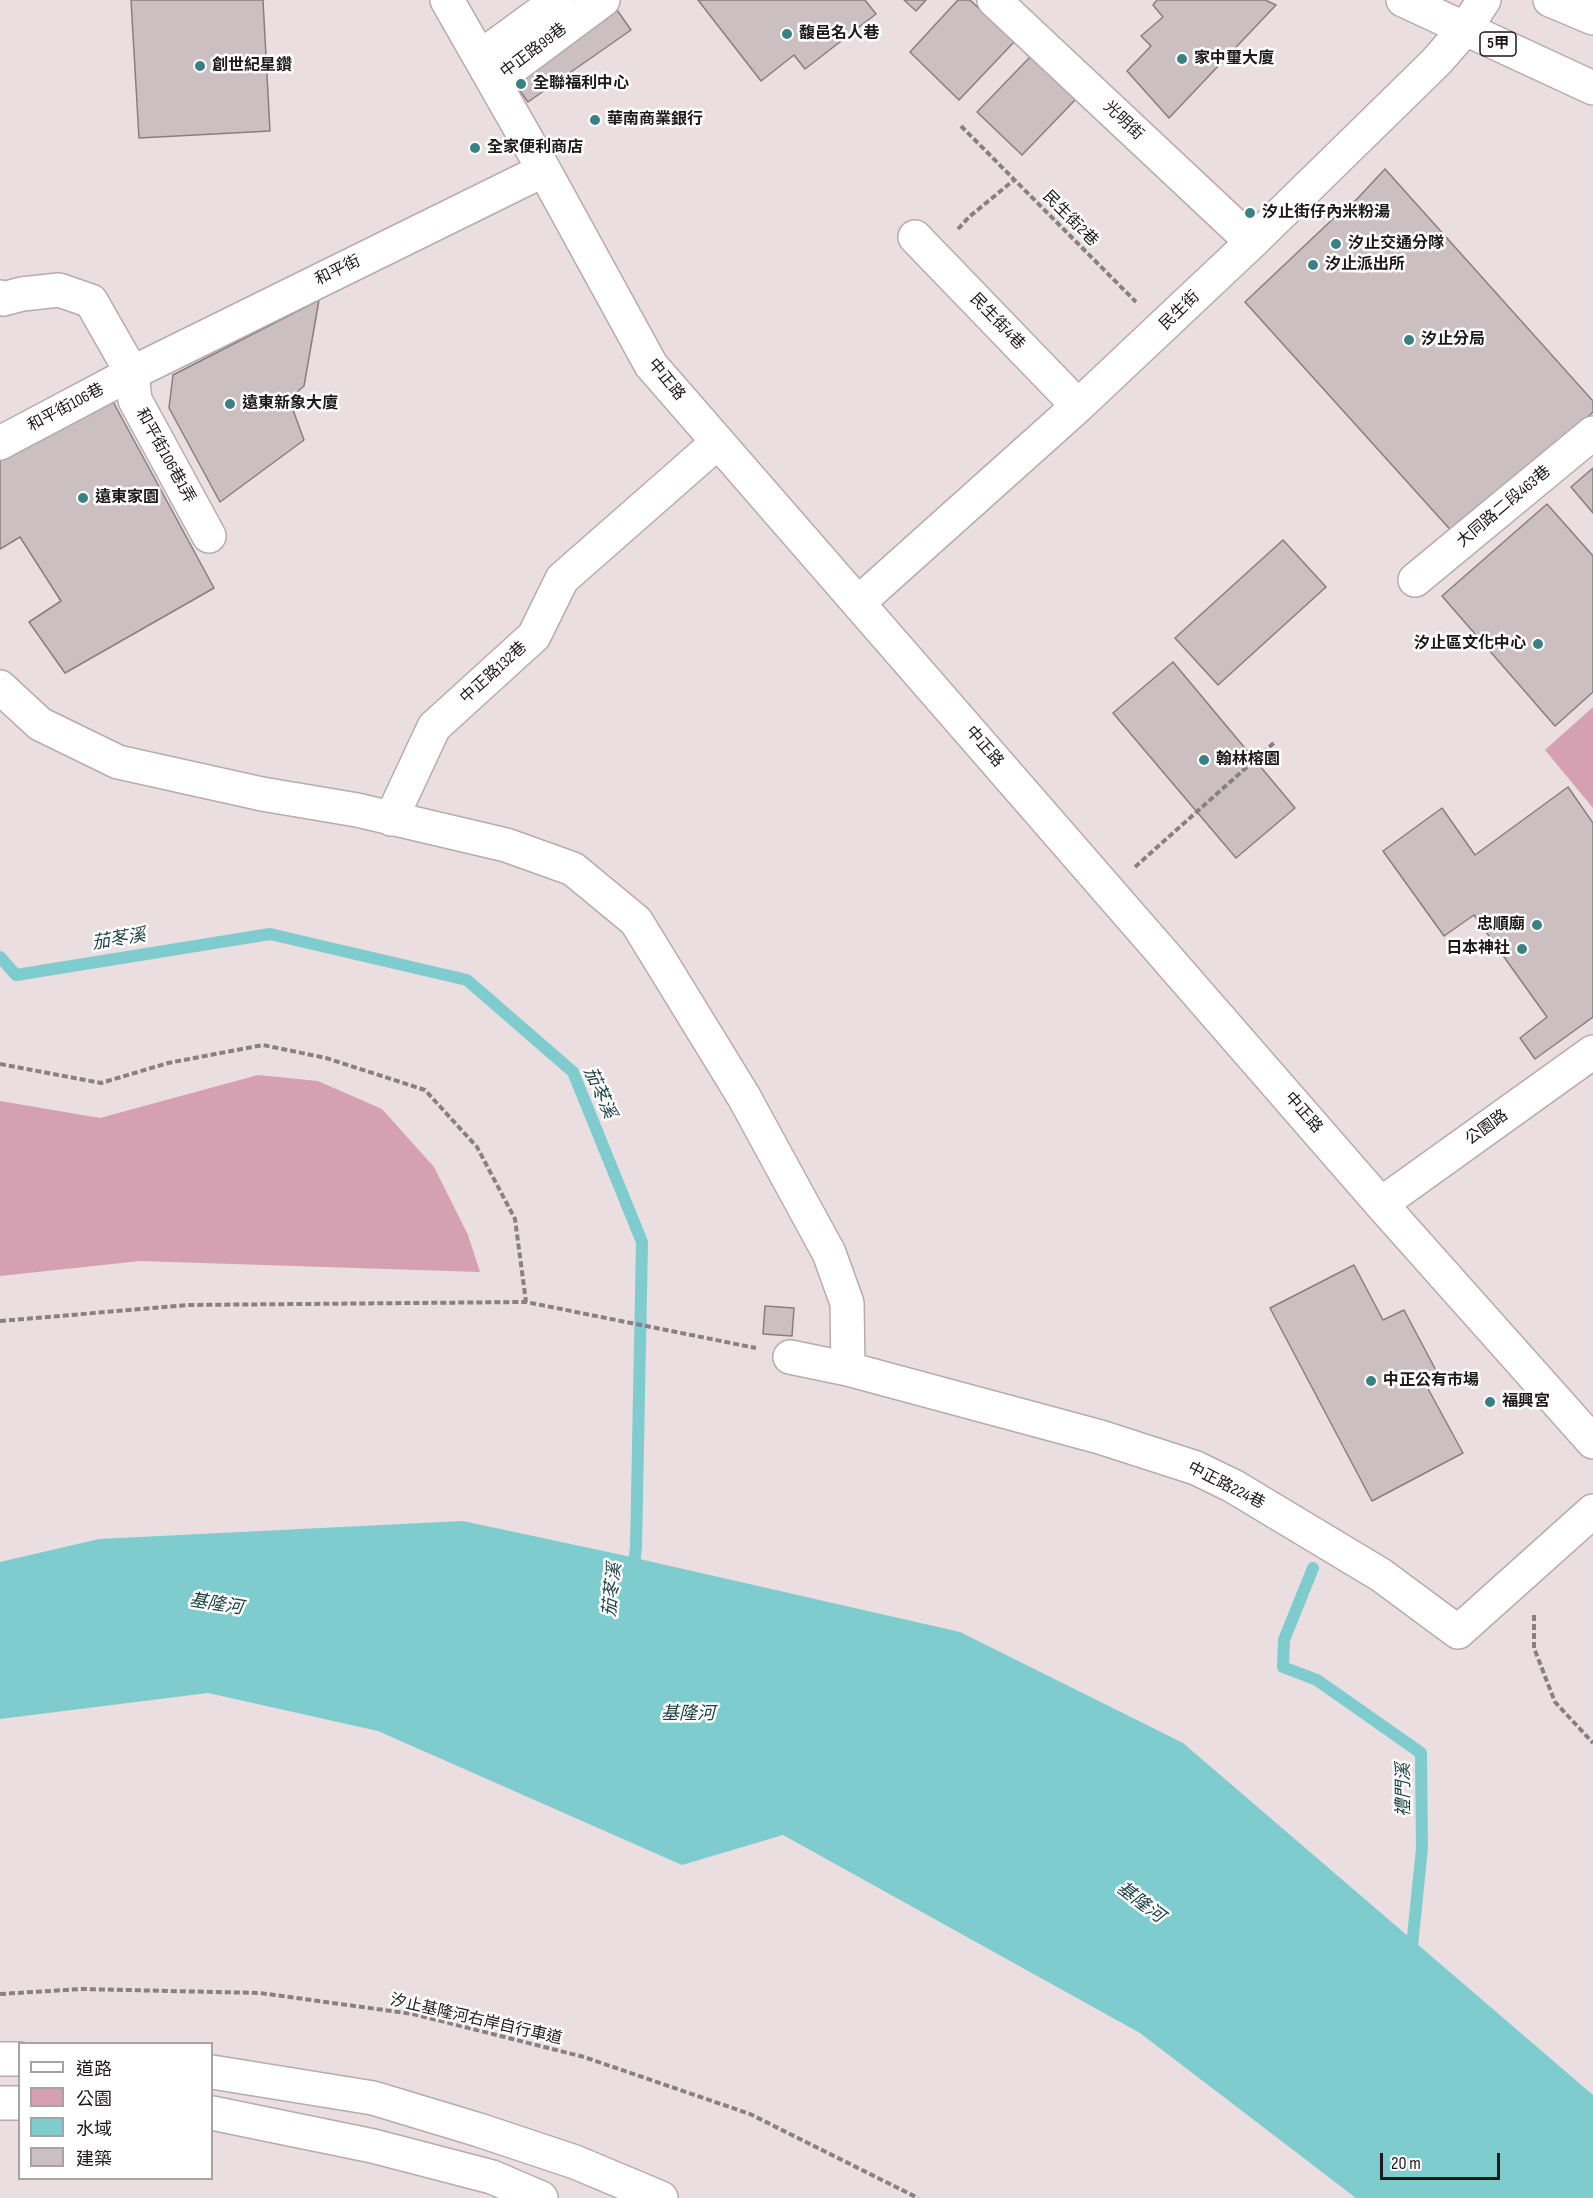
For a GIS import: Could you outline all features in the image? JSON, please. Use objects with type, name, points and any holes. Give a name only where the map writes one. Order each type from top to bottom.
[{"type":"main road","name":"中正路","points":[[447,0],[651,365],[1381,1204],[1593,1442]]},
{"type":"main road","points":[[487,69],[558,0]]},
{"type":"main road","name":"中正路99巷","points":[[487,69],[603,0]]},
{"type":"main road","name":"光明街","points":[[994,0],[1252,242]]},
{"type":"main road","name":"5甲","points":[[1403,0],[1593,88]]},
{"type":"main road","name":"民生街","points":[[858,603],[1078,406],[1252,242],[1436,62],[1465,29],[1484,0]]},
{"type":"main road","points":[[1550,0],[1593,18]]},
{"type":"main road","name":"和平街","points":[[132,373],[544,170]]},
{"type":"main road","name":"民生街4巷","points":[[924,247],[1078,406]]},
{"type":"main road","points":[[0,297],[3,299],[22,294],[59,290],[91,301],[132,373]]},
{"type":"main road","name":"和平街106巷","points":[[0,443],[132,373]]},
{"type":"main road","name":"和平街106巷1弄","points":[[132,373],[135,400],[209,536]]},
{"type":"main road","name":"大同路二段463巷","points":[[1415,580],[1593,433]]},
{"type":"main road","name":"中正路132巷","points":[[391,819],[434,727],[534,636],[562,579],[717,442]]},
{"type":"main road","points":[[0,687],[40,724],[117,762],[262,794],[357,810],[506,845],[573,868],[636,921],[744,1097],[829,1253],[847,1303],[848,1370]]},
{"type":"main road","name":"公園路","points":[[1381,1204],[1593,1052]]},
{"type":"main road","name":"中正路224巷","points":[[790,1357],[848,1370],[1100,1437],[1196,1468],[1233,1486],[1381,1575],[1458,1632],[1593,1511]]},
{"type":"main road","points":[[0,2059],[18,2059]]},
{"type":"main road","points":[[213,2072],[373,2098],[575,2162],[661,2198]]},
{"type":"main road","points":[[0,2103],[18,2103]]},
{"type":"main road","points":[[213,2113],[373,2146],[481,2174],[541,2198]]},
{"type":"path","name":"民生街2巷","points":[[961,126],[1162,328]]},
{"type":"path","points":[[924,247],[969,217],[1014,180]]},
{"type":"path","points":[[1110,890],[1276,741]]},
{"type":"path","points":[[0,1064],[101,1083],[168,1063],[263,1045],[326,1058],[425,1090],[477,1147],[515,1219],[526,1302]]},
{"type":"path","points":[[0,1321],[188,1305],[526,1302],[735,1343]]},
{"type":"path","points":[[1522,1575],[1535,1594],[1534,1648],[1555,1702],[1593,1743]]},
{"type":"path","name":"汐止基隆河右岸自行車道","points":[[0,1994],[82,1989],[260,1994],[413,2014],[584,2057],[750,2114],[918,2198]]},
{"type":"green space","points":[[1593,707],[1593,808],[1545,750]]},
{"type":"green space","points":[[258,1075],[318,1081],[382,1109],[434,1167],[468,1235],[480,1272],[140,1261],[0,1276],[0,1101],[100,1118]]},
{"type":"water","name":"基隆河","points":[[463,1521],[960,1632],[1183,1743],[1593,2095],[1593,2198],[1356,2198],[1140,2033],[783,1835],[682,1865],[378,1731],[208,1693],[0,1719],[0,1562],[99,1539]]},
{"type":"building","name":"創世紀星鑽","points":[[131,0],[263,0],[270,131],[139,138]]},
{"type":"building","points":[[572,0],[610,0],[631,30],[528,102],[494,55]]},
{"type":"building","name":"馥邑名人巷","points":[[698,0],[865,0],[876,14],[805,69],[794,55],[761,81]]},
{"type":"building","points":[[904,0],[926,0],[916,11]]},
{"type":"building","points":[[958,0],[970,0],[1014,42],[959,100],[910,52]]},
{"type":"building","name":"家中璽大廈","points":[[1157,0],[1265,0],[1276,5],[1169,118],[1127,71],[1151,46],[1141,36],[1163,17],[1153,5]]},
{"type":"building","points":[[1031,56],[1076,99],[1022,155],[977,112]]},
{"type":"building","name":"汐止分局","points":[[1385,169],[1593,401],[1593,412],[1456,536],[1245,302],[1357,199]]},
{"type":"building","name":"遠東新象大廈","points":[[319,300],[304,386],[289,399],[304,440],[220,502],[169,408],[173,375]]},
{"type":"building","name":"遠東家園","points":[[111,398],[214,588],[65,673],[29,622],[61,601],[20,537],[0,549],[0,458]]},
{"type":"building","points":[[1593,468],[1593,513],[1571,487]]},
{"type":"building","name":"汐止區文化中心","points":[[1547,504],[1593,556],[1593,692],[1555,726],[1442,596]]},
{"type":"building","points":[[1283,540],[1326,587],[1218,685],[1175,638]]},
{"type":"building","name":"翰林榕園","points":[[1173,662],[1295,808],[1236,858],[1113,713]]},
{"type":"building","name":"忠順廟","points":[[1568,787],[1593,823],[1593,1017],[1535,1059],[1520,1038],[1547,1017],[1474,915],[1444,936],[1383,851],[1442,808],[1475,855]]},
{"type":"building","name":"中正公有市場","points":[[1354,1265],[1383,1320],[1404,1310],[1440,1378],[1426,1385],[1463,1453],[1372,1501],[1270,1308]]},
{"type":"building","points":[[765,1306],[794,1308],[792,1336],[763,1334]]},
{"type":"waterway","name":"茄苳溪","points":[[0,957],[16,975],[270,934],[467,980],[573,1072],[642,1242],[636,1547],[633,1573]]},
{"type":"waterway","name":"禮門溪","points":[[1313,1568],[1284,1640],[1283,1667],[1317,1680],[1421,1753],[1422,1848],[1411,1956]]},
{"type":"place","name":"馥邑名人巷","points":[[787,34]]},
{"type":"place","name":"家中璽大廈","points":[[1182,59]]},
{"type":"place","name":"創世紀星鑽","points":[[200,66]]},
{"type":"place","name":"全聯福利中心","points":[[521,84]]},
{"type":"place","name":"華南商業銀行","points":[[595,120]]},
{"type":"place","name":"全家便利商店","points":[[475,148]]},
{"type":"place","name":"汐止街仔內米粉湯","points":[[1250,213]]},
{"type":"place","name":"汐止交通分隊","points":[[1336,244]]},
{"type":"place","name":"汐止派出所","points":[[1313,265]]},
{"type":"place","name":"汐止分局","points":[[1409,340]]},
{"type":"place","name":"遠東新象大廈","points":[[230,404]]},
{"type":"place","name":"遠東家園","points":[[83,498]]},
{"type":"place","name":"汐止區文化中心","points":[[1538,644]]},
{"type":"place","name":"翰林榕園","points":[[1204,760]]},
{"type":"place","name":"忠順廟","points":[[1537,925]]},
{"type":"place","name":"日本神社","points":[[1522,949]]},
{"type":"place","name":"中正公有市場","points":[[1371,1381]]},
{"type":"place","name":"福興宮","points":[[1490,1402]]}]
